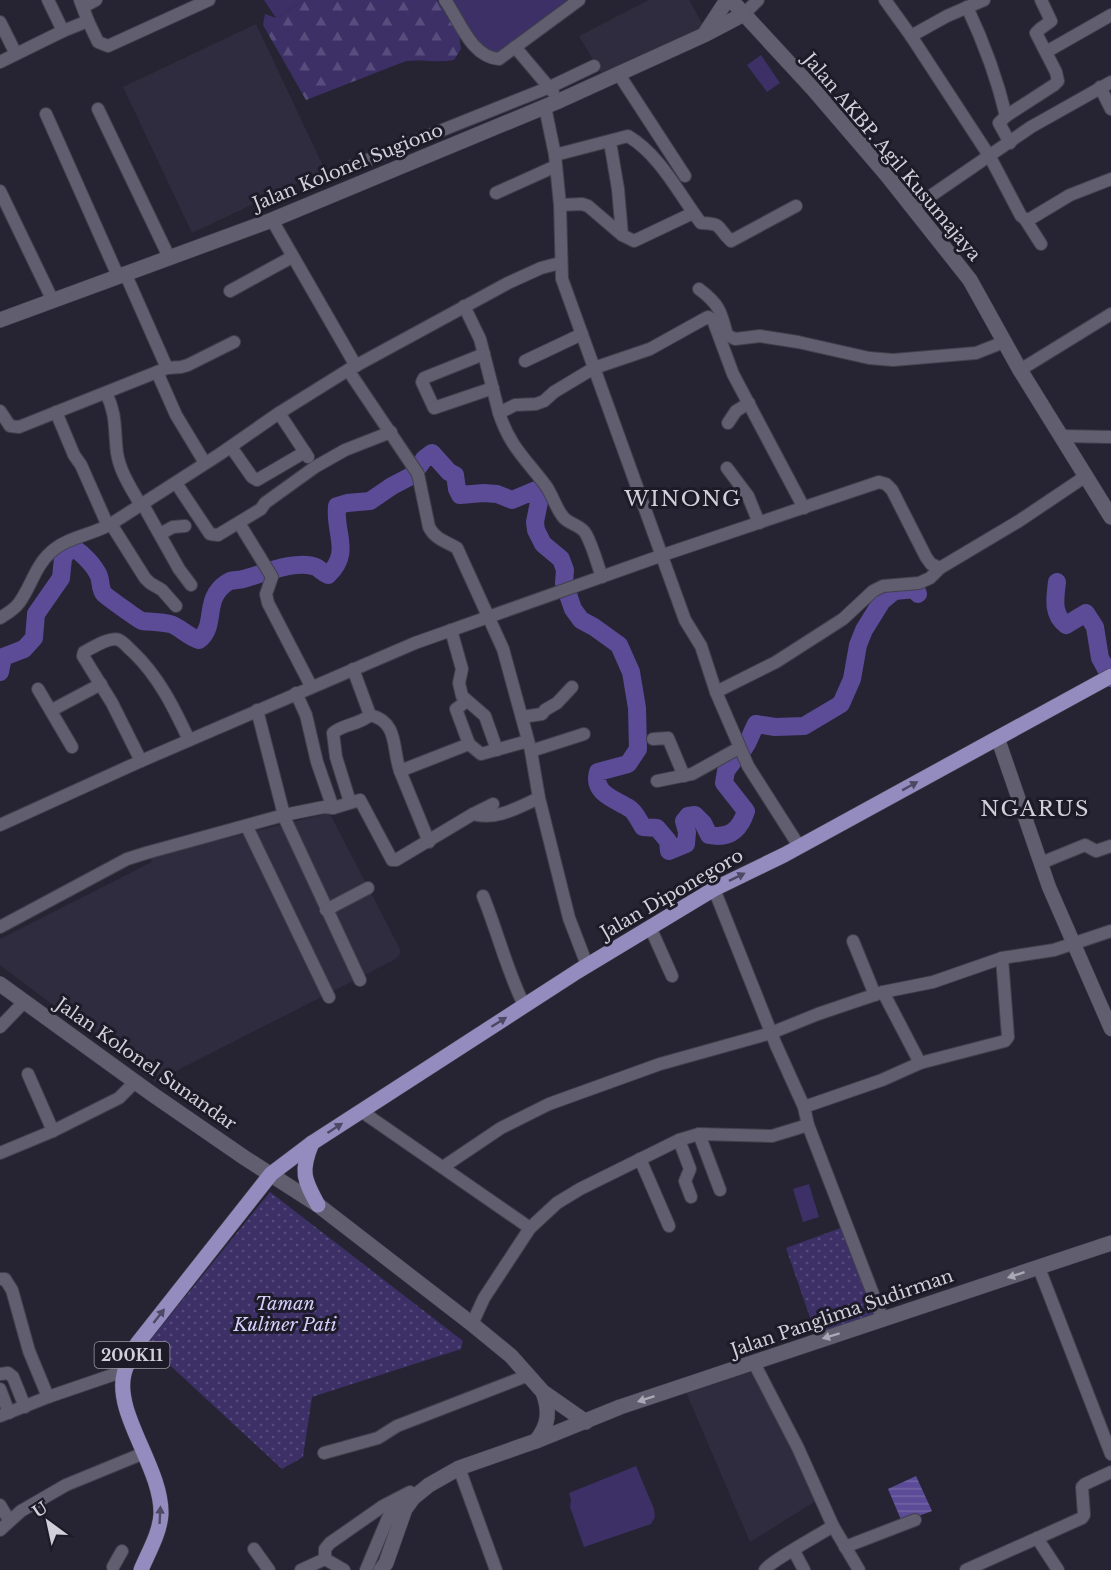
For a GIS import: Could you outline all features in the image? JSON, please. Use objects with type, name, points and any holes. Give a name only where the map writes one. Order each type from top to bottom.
[{"type":"main road","points":[[704,35],[727,0]]},
{"type":"main road","name":"Jalan AKBP. Agil Kusumajaya","points":[[731,0],[821,98],[970,280],[1020,370],[1111,518]]},
{"type":"main road","name":"Jalan Kolonel Sugiono","points":[[0,320],[272,220],[545,107],[704,35],[744,14]]},
{"type":"main road","name":"Jalan Diponegoro","points":[[271,1174],[312,1143],[524,1005],[714,888],[799,846],[1105,680]]},
{"type":"main road","name":"Jalan Kolonel Sunandar","points":[[0,984],[135,1082],[318,1205],[512,1356],[543,1392]]},
{"type":"main road","points":[[312,1143],[303,1172],[307,1186],[318,1205]]},
{"type":"main road","name":"200K11","points":[[141,1570],[159,1527],[161,1516],[156,1482],[124,1396],[124,1371],[137,1344],[271,1174]]},
{"type":"main road","name":"Jalan Panglima Sudirman","points":[[459,1468],[536,1441],[620,1407],[1111,1243]]},
{"type":"main road","points":[[543,1392],[586,1422]]},
{"type":"main road","points":[[536,1441],[544,1431],[548,1418],[548,1405],[543,1392]]},
{"type":"main road","points":[[380,1570],[380,1562],[393,1521],[404,1500],[434,1475],[447,1469],[459,1468]]},
{"type":"main road","points":[[380,1570],[386,1563],[405,1509],[422,1490],[459,1468]]},
{"type":"street","points":[[48,0],[63,31]]},
{"type":"street","points":[[96,0],[81,3],[98,42],[105,46],[209,0]]},
{"type":"street","points":[[445,0],[478,51],[488,58],[499,59],[579,0]]},
{"type":"street","points":[[744,14],[758,0]]},
{"type":"street","points":[[885,0],[990,157],[1021,216],[1041,244]]},
{"type":"street","points":[[911,36],[984,0]]},
{"type":"street","points":[[1010,143],[999,123],[1057,83],[1056,72],[1036,33],[1052,21],[1041,0]]},
{"type":"street","points":[[967,8],[988,56],[1006,116]]},
{"type":"street","points":[[1046,52],[1111,15]]},
{"type":"street","points":[[0,21],[16,54]]},
{"type":"street","points":[[0,62],[88,21]]},
{"type":"street","points":[[516,47],[561,100]]},
{"type":"street","points":[[350,168],[549,87],[594,66]]},
{"type":"street","points":[[618,73],[685,176]]},
{"type":"street","points":[[913,208],[1031,128],[1106,85],[1111,109]]},
{"type":"street","points":[[545,107],[556,160],[560,205],[561,279],[685,620],[701,646],[717,692],[748,766],[799,846]]},
{"type":"street","points":[[98,109],[169,257]]},
{"type":"street","points":[[46,114],[122,274],[162,370],[176,415],[205,464]]},
{"type":"street","points":[[496,193],[556,160],[625,136],[636,141],[660,165],[701,223],[718,225],[727,238],[734,241],[796,206]]},
{"type":"street","points":[[610,142],[618,189],[622,235]]},
{"type":"street","points":[[1025,219],[1030,219],[1071,195],[1111,179]]},
{"type":"street","points":[[0,191],[53,301]]},
{"type":"street","points":[[560,205],[588,206],[622,235],[634,242],[693,213]]},
{"type":"street","points":[[272,220],[352,368],[417,471],[429,527],[433,534],[457,548],[503,649],[530,746],[539,798],[569,918],[587,966]]},
{"type":"street","points":[[230,291],[292,257]]},
{"type":"street","points":[[1,616],[19,603],[33,575],[52,551],[65,542],[98,532],[110,525],[231,447],[279,413],[352,368],[508,283],[541,268],[560,263]]},
{"type":"street","points":[[699,289],[713,299],[721,310],[727,335],[735,339],[760,336],[869,358],[893,360],[976,354],[1004,342]]},
{"type":"street","points":[[464,306],[480,339],[503,426],[514,448],[545,485],[561,515],[567,521],[580,527],[586,534],[602,578]]},
{"type":"street","points":[[1020,370],[1111,314]]},
{"type":"street","points":[[499,413],[515,405],[536,404],[543,401],[594,368],[650,349],[708,317],[714,323],[726,359],[804,508]]},
{"type":"street","points":[[525,361],[582,334]]},
{"type":"street","points":[[0,411],[10,426],[19,427],[162,370],[188,365],[234,342]]},
{"type":"street","points":[[484,354],[427,377],[422,382],[434,408],[493,388]]},
{"type":"street","points":[[106,393],[114,411],[118,454],[123,473],[179,569],[191,585]]},
{"type":"street","points":[[728,423],[736,411],[749,404]]},
{"type":"street","points":[[56,412],[74,455],[110,525],[145,578],[162,590],[176,606]]},
{"type":"street","points":[[279,413],[315,467]]},
{"type":"street","points":[[176,483],[205,527],[212,535],[218,535],[261,509],[279,492],[315,467],[345,450],[392,432]]},
{"type":"street","points":[[1062,436],[1111,437]]},
{"type":"street","points":[[231,447],[254,479],[260,479],[305,452]]},
{"type":"street","points":[[727,468],[748,496],[759,524]]},
{"type":"street","points":[[267,475],[279,492]]},
{"type":"street","points":[[717,692],[776,662],[843,619],[873,591],[883,586],[919,583],[930,578],[940,568],[1018,521],[1086,476]]},
{"type":"street","points":[[0,825],[310,686],[452,630],[879,482],[886,484],[892,490],[926,557],[940,568]]},
{"type":"street","points":[[239,523],[272,578],[266,594],[268,603],[310,686]]},
{"type":"street","points":[[160,534],[173,527],[185,526]]},
{"type":"street","points":[[452,630],[462,669],[459,679],[462,696],[485,716],[497,750]]},
{"type":"street","points":[[141,761],[83,654],[112,639],[120,640],[157,679],[174,707],[189,740]]},
{"type":"street","points":[[353,669],[370,715]]},
{"type":"street","points":[[52,710],[101,684]]},
{"type":"street","points":[[522,717],[542,714],[572,687]]},
{"type":"street","points":[[38,689],[72,747]]},
{"type":"street","points":[[296,693],[306,715],[317,762],[333,808]]},
{"type":"street","points":[[467,701],[456,709],[469,744],[481,754],[584,734]]},
{"type":"street","points":[[257,710],[285,817],[360,980]]},
{"type":"street","points":[[370,715],[381,718],[393,734],[396,759],[429,842]]},
{"type":"street","points":[[350,802],[336,757],[333,733],[359,723],[370,715]]},
{"type":"street","points":[[653,739],[668,738],[684,776]]},
{"type":"street","points":[[998,739],[1049,887],[1111,1029]]},
{"type":"street","points":[[400,771],[469,744]]},
{"type":"street","points":[[657,781],[692,774],[739,748]]},
{"type":"street","points":[[473,814],[485,817],[507,812],[539,798]]},
{"type":"street","points":[[0,927],[128,859],[179,842],[324,807],[333,808],[358,800],[362,802],[392,860],[396,860],[493,804]]},
{"type":"street","points":[[248,828],[329,997]]},
{"type":"street","points":[[1041,863],[1085,845],[1096,851],[1111,846]]},
{"type":"street","points":[[326,910],[368,888]]},
{"type":"street","points":[[714,888],[771,1033],[804,1107],[808,1125],[883,1320]]},
{"type":"street","points":[[483,896],[498,933],[512,981],[524,1005]]},
{"type":"street","points":[[650,927],[672,976]]},
{"type":"street","points":[[443,1167],[501,1128],[549,1104],[660,1064],[771,1033],[818,1014],[879,994],[933,982],[1002,958],[1031,955],[1111,932]]},
{"type":"street","points":[[853,941],[879,994],[920,1063]]},
{"type":"street","points":[[804,1107],[871,1084],[920,1063],[1005,1041],[1008,1037],[1002,958]]},
{"type":"street","points":[[0,1026],[24,1002]]},
{"type":"street","points":[[28,1074],[53,1131]]},
{"type":"street","points":[[0,1153],[53,1131],[119,1098],[135,1082]]},
{"type":"street","points":[[361,1111],[530,1228]]},
{"type":"street","points":[[472,1324],[484,1298],[530,1228],[557,1203],[580,1189],[679,1140],[699,1134],[772,1136],[808,1125]]},
{"type":"street","points":[[699,1134],[720,1190]]},
{"type":"street","points":[[679,1140],[690,1169],[685,1180],[691,1197]]},
{"type":"street","points":[[640,1159],[669,1226]]},
{"type":"street","points":[[1039,1268],[1111,1454]]},
{"type":"street","points":[[0,1279],[5,1279],[12,1290],[29,1352],[48,1397]]},
{"type":"street","points":[[754,1363],[798,1448],[833,1526],[859,1570]]},
{"type":"street","points":[[0,1389],[4,1415],[124,1371]]},
{"type":"street","points":[[0,1374],[8,1373],[13,1377],[25,1407]]},
{"type":"street","points":[[324,1453],[378,1438],[397,1426],[530,1375]]},
{"type":"street","points":[[0,1530],[21,1511],[66,1485],[144,1453]]},
{"type":"street","points":[[459,1468],[496,1570]]},
{"type":"street","points":[[966,1570],[1082,1518],[1084,1515],[1082,1487],[1111,1472]]},
{"type":"street","points":[[325,1559],[325,1549],[330,1543],[383,1506],[411,1492]]},
{"type":"street","points":[[366,1570],[393,1506],[411,1492]]},
{"type":"street","points":[[0,1505],[9,1520]]},
{"type":"street","points":[[845,1547],[915,1520]]},
{"type":"street","points":[[765,1570],[766,1566],[833,1526]]},
{"type":"street","points":[[1037,1538],[1058,1570]]},
{"type":"street","points":[[254,1549],[269,1570]]},
{"type":"street","points":[[114,1569],[122,1551]]},
{"type":"street","points":[[794,1551],[804,1570]]},
{"type":"street","points":[[301,1570],[325,1559]]},
{"type":"street","points":[[325,1559],[344,1570]]},
{"type":"shaded area","points":[[649,0],[689,0],[705,29],[603,76],[579,36]]},
{"type":"shaded area","points":[[256,24],[325,170],[192,233],[123,87]]},
{"type":"shaded area","points":[[325,814],[331,816],[400,949],[400,954],[394,960],[176,1071],[159,1085],[0,965],[0,939],[152,862],[150,857]]},
{"type":"shaded area","points":[[753,1369],[816,1501],[750,1542],[686,1392]]},
{"type":"shaded area","points":[[916,1476],[932,1511],[902,1522],[888,1489]]},
{"type":"green space","points":[[264,0],[305,0],[276,18]]},
{"type":"green space","points":[[305,0],[437,0],[459,34],[461,49],[454,60],[406,61],[306,100],[263,25],[265,14],[276,18]]},
{"type":"green space","points":[[449,0],[576,0],[499,54],[490,53],[482,46]]},
{"type":"green space","points":[[761,55],[780,83],[767,92],[747,65]]},
{"type":"green space","points":[[809,1184],[819,1217],[803,1222],[793,1189]]},
{"type":"green space","name":"Taman Kuliner Pati","points":[[270,1192],[463,1341],[461,1349],[312,1397],[303,1457],[282,1469],[147,1344]]},
{"type":"green space","points":[[846,1226],[881,1315],[816,1335],[786,1248]]},
{"type":"green space","points":[[636,1466],[654,1509],[655,1517],[651,1524],[584,1547],[570,1507],[569,1493]]},
{"type":"waterway","points":[[0,672],[3,657],[24,649],[34,638],[36,614],[61,578],[63,558],[74,548],[94,568],[104,594],[117,604],[142,621],[170,624],[199,640],[207,630],[216,594],[230,581],[299,565],[316,567],[328,575],[335,567],[341,550],[337,506],[370,501],[413,475],[424,459],[432,453],[449,472],[455,475],[460,495],[497,494],[512,500],[536,490],[541,492],[535,522],[536,530],[543,544],[561,559],[565,570],[564,583],[573,609],[581,620],[619,645],[631,672],[637,708],[638,749],[628,764],[598,772],[597,779],[601,790],[631,809],[643,827],[657,828],[668,841],[669,851],[686,844],[687,832],[684,821],[688,816],[695,815],[703,823],[709,835],[722,836],[737,828],[746,811],[724,783],[726,771],[737,756]]},
{"type":"waterway","points":[[1057,582],[1056,611],[1058,616],[1066,625],[1086,613],[1095,627],[1100,658],[1111,678]]},
{"type":"waterway","points":[[743,750],[756,724],[775,727],[804,726],[841,704],[852,679],[858,645],[864,630],[882,601],[894,591],[916,589],[918,594]]},
{"type":"district","name":"WINONG","points":[[683,499]]},
{"type":"district","name":"NGARUS","points":[[1035,809]]}]
